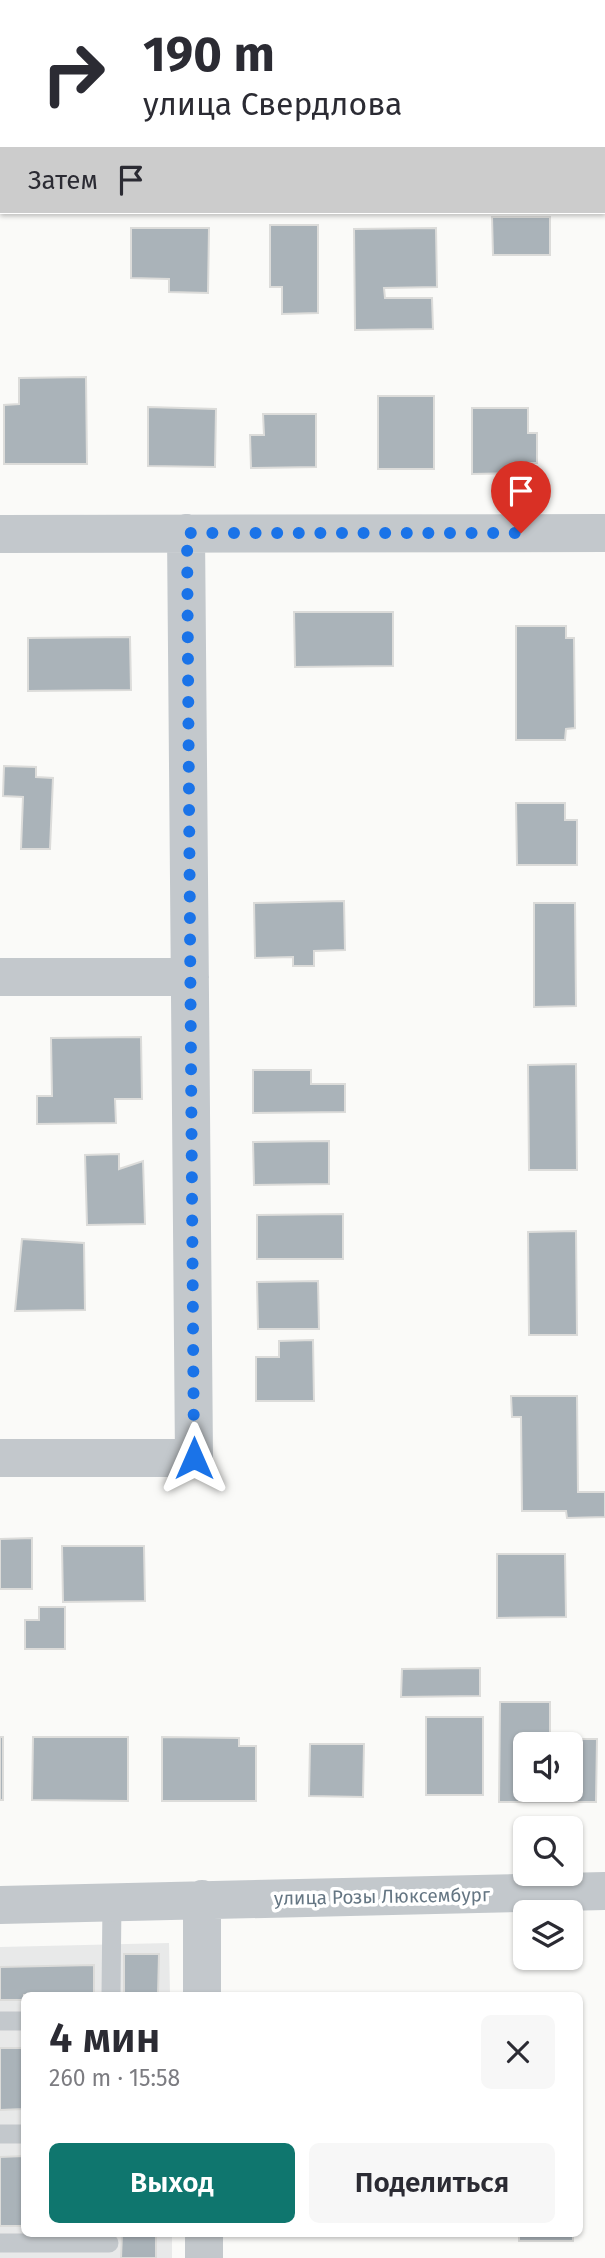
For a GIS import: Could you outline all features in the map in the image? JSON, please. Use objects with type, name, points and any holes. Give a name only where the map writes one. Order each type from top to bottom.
[{"type":"street","points":[[0,1458],[194,1458],[187,533]]},
{"type":"street","points":[[0,534],[605,533]]},
{"type":"street","points":[[0,977],[190,977]]},
{"type":"street","name":"улица Розы Люксембург","points":[[0,1905],[605,1891]]},
{"type":"street","points":[[202,1899],[202,1992]]},
{"type":"street","points":[[204,2237],[204,2258]]},
{"type":"lane","points":[[111,1992],[112,1902]]},
{"type":"lane","points":[[0,2021],[21,2021]]},
{"type":"lane","points":[[0,2134],[21,2134]]},
{"type":"lane","points":[[0,2244],[109,2245]]},
{"type":"shaded area","points":[[169,1943],[170,1992],[21,1992],[21,2237],[172,2237],[172,2258],[0,2258],[0,1947]]},
{"type":"building","points":[[492,217],[550,217],[550,255],[493,255]]},
{"type":"building","points":[[270,225],[318,225],[318,313],[282,314],[282,287],[270,287]]},
{"type":"building","points":[[131,228],[209,228],[208,293],[169,292],[169,279],[131,278]]},
{"type":"building","points":[[436,228],[437,287],[384,288],[385,298],[432,298],[433,329],[355,330],[354,229]]},
{"type":"building","points":[[86,377],[87,464],[4,464],[4,405],[19,404],[19,378]]},
{"type":"building","points":[[378,396],[434,396],[434,469],[378,469]]},
{"type":"building","points":[[148,407],[216,409],[215,467],[148,466]]},
{"type":"building","points":[[472,408],[528,408],[528,433],[537,433],[537,463],[528,463],[528,473],[472,474]]},
{"type":"building","points":[[263,414],[316,414],[316,467],[251,468],[250,435],[264,435]]},
{"type":"building","points":[[294,612],[393,612],[393,666],[295,667]]},
{"type":"building","points":[[516,626],[566,626],[566,638],[574,638],[575,728],[566,729],[565,740],[516,740]]},
{"type":"building","points":[[130,637],[131,690],[28,691],[28,638]]},
{"type":"building","points":[[4,766],[36,767],[36,777],[53,778],[50,849],[21,849],[23,797],[3,796]]},
{"type":"building","points":[[516,803],[565,803],[565,820],[577,820],[577,865],[517,865]]},
{"type":"building","points":[[344,901],[345,950],[314,951],[314,966],[293,966],[293,957],[255,958],[254,903]]},
{"type":"building","points":[[534,903],[575,903],[576,1006],[534,1007]]},
{"type":"building","points":[[141,1037],[142,1099],[115,1099],[116,1123],[37,1124],[37,1096],[52,1096],[51,1038]]},
{"type":"building","points":[[576,1064],[577,1170],[529,1170],[528,1065]]},
{"type":"building","points":[[253,1070],[311,1070],[311,1084],[345,1084],[345,1112],[253,1113]]},
{"type":"building","points":[[329,1141],[329,1184],[254,1185],[253,1142]]},
{"type":"building","points":[[119,1154],[119,1169],[143,1161],[145,1224],[87,1225],[85,1155]]},
{"type":"building","points":[[343,1214],[343,1259],[257,1259],[257,1215]]},
{"type":"building","points":[[576,1231],[577,1335],[529,1335],[528,1232]]},
{"type":"building","points":[[22,1239],[84,1243],[85,1310],[15,1311]]},
{"type":"building","points":[[318,1281],[319,1329],[258,1329],[257,1282]]},
{"type":"building","points":[[313,1340],[314,1401],[256,1401],[256,1357],[279,1357],[279,1341]]},
{"type":"building","points":[[511,1396],[577,1396],[578,1492],[605,1492],[605,1517],[567,1518],[566,1511],[522,1511],[521,1417],[512,1417]]},
{"type":"building","points":[[32,1538],[32,1589],[0,1589],[0,1539]]},
{"type":"building","points":[[62,1546],[144,1546],[145,1601],[63,1602]]},
{"type":"building","points":[[497,1554],[565,1554],[566,1617],[497,1618]]},
{"type":"building","points":[[39,1607],[65,1607],[65,1649],[25,1649],[25,1620],[39,1620]]},
{"type":"building","points":[[480,1668],[480,1696],[401,1697],[402,1669]]},
{"type":"building","points":[[500,1702],[550,1702],[550,1732],[513,1732],[513,1802],[499,1802]]},
{"type":"building","points":[[426,1717],[483,1717],[483,1795],[426,1795]]},
{"type":"building","points":[[0,1737],[3,1737],[3,1800],[0,1800]]},
{"type":"building","points":[[33,1737],[128,1737],[128,1801],[32,1800]]},
{"type":"building","points":[[162,1737],[239,1738],[239,1746],[256,1746],[256,1801],[162,1801]]},
{"type":"building","points":[[583,1739],[597,1739],[596,1802],[583,1802]]},
{"type":"building","points":[[310,1744],[364,1744],[363,1797],[309,1796]]},
{"type":"building","points":[[124,1954],[159,1954],[158,1992],[124,1992]]},
{"type":"building","points":[[94,1965],[94,1992],[21,1992],[21,2000],[0,2000],[0,1967]]},
{"type":"building","points":[[0,2048],[21,2048],[21,2109],[0,2110]]},
{"type":"building","points":[[21,2156],[21,2226],[0,2226],[0,2157]]},
{"type":"building","points":[[122,2237],[156,2237],[156,2258],[121,2258]]},
{"type":"building","points":[[519,2237],[573,2237],[573,2241],[519,2241]]},
{"type":"route","points":[[194,1458],[187,533],[521,533]]}]
